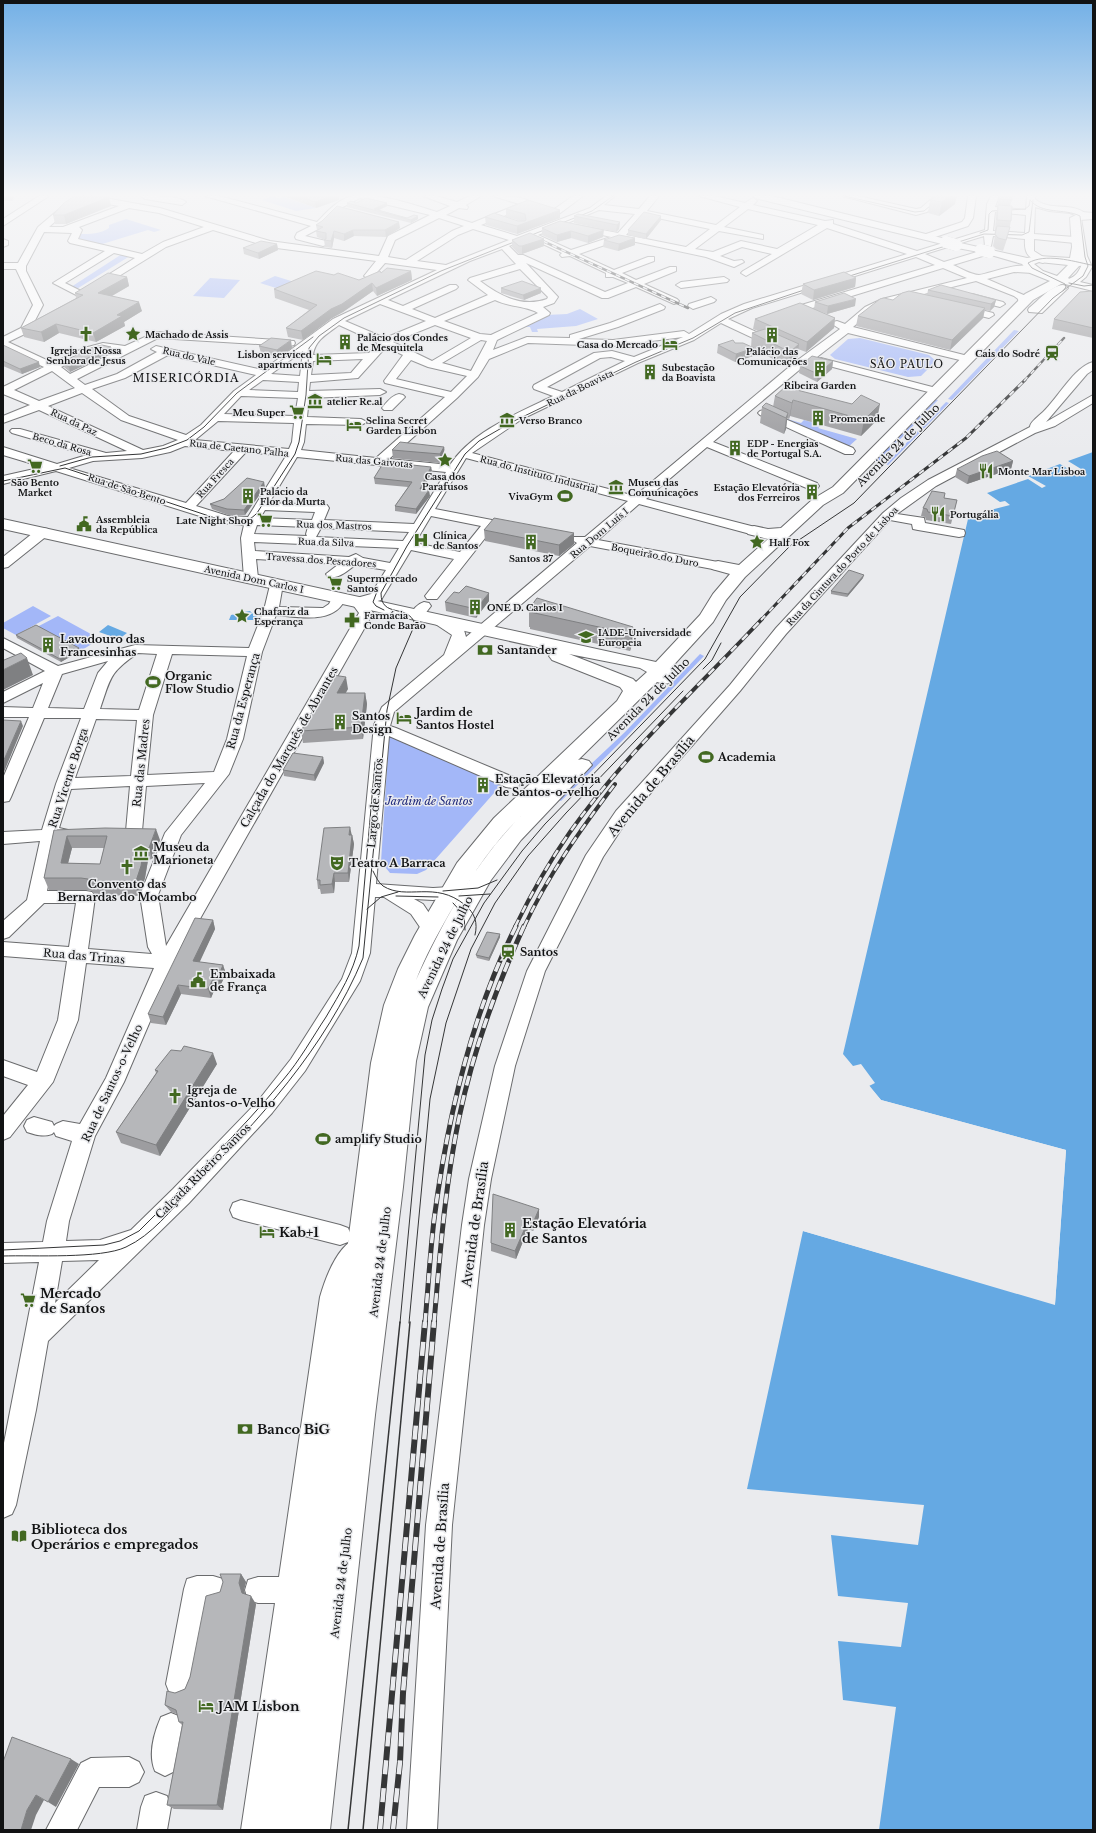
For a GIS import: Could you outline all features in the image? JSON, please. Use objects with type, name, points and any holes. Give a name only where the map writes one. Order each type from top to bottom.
[{"type":"main road","name":"Avenida 24 de Julho","points":[[312,1830],[360,1415],[390,1187],[404,1062],[416,1007],[446,940],[461,887],[477,853],[501,824],[623,706],[708,638],[728,600],[826,501],[859,486],[942,393],[968,359],[1028,306],[1028,297],[1046,284],[1064,282]]},
{"type":"main road","name":"Avenida 24 de Julho","points":[[286,1830],[345,1384],[350,1240],[383,1063],[396,1005],[409,969],[430,928],[461,887],[514,835],[662,676],[707,618],[719,598],[739,574],[818,502],[838,490],[942,393],[965,376],[1039,300],[1067,282]]},
{"type":"main road","points":[[965,376],[965,370],[972,362],[968,359]]},
{"type":"main road","name":"Avenida Dom Carlos I","points":[[3,524],[358,602],[424,606],[438,621],[608,656],[662,676]]},
{"type":"main road","points":[[754,531],[768,534],[784,532]]},
{"type":"main road","points":[[718,566],[734,569],[738,571],[739,574]]},
{"type":"main road","name":"Avenida Dom Carlos I","points":[[505,636],[625,682],[630,686],[632,695],[623,706]]},
{"type":"main road","points":[[596,671],[603,670],[611,666],[612,661],[608,656]]},
{"type":"street","points":[[26,282],[38,305],[27,327]]},
{"type":"street","points":[[60,282],[58,283],[82,295]]},
{"type":"street","points":[[68,303],[103,282]]},
{"type":"street","points":[[3,480],[58,468],[92,457],[142,454],[166,449],[186,441],[215,417],[238,393],[306,346],[317,335],[339,320],[380,300],[410,282]]},
{"type":"street","points":[[412,282],[441,293]]},
{"type":"street","points":[[476,282],[495,296],[519,306],[535,307],[550,302],[553,297],[538,282]]},
{"type":"street","points":[[573,282],[605,296],[641,282]]},
{"type":"street","points":[[634,282],[685,304],[710,300]]},
{"type":"street","points":[[681,285],[711,282]]},
{"type":"street","points":[[485,357],[527,340],[613,343],[702,331],[720,319],[757,303],[829,282]]},
{"type":"street","points":[[852,282],[885,301]]},
{"type":"street","points":[[802,308],[888,282]]},
{"type":"street","points":[[929,282],[942,287],[1000,304]]},
{"type":"street","name":"Rua Dom Luís I","points":[[390,708],[451,655],[757,400],[847,328],[870,306],[964,282]]},
{"type":"street","points":[[986,282],[1019,296],[1028,306]]},
{"type":"street","points":[[1070,282],[1093,288]]},
{"type":"street","points":[[404,309],[453,287]]},
{"type":"street","points":[[307,359],[372,356],[385,342],[495,296]]},
{"type":"street","points":[[907,296],[928,301]]},
{"type":"street","points":[[776,298],[816,314]]},
{"type":"street","points":[[380,300],[479,337],[493,338],[545,312],[535,307]]},
{"type":"street","points":[[757,303],[772,310]]},
{"type":"street","points":[[506,311],[519,306]]},
{"type":"street","points":[[951,306],[989,315]]},
{"type":"street","points":[[556,341],[596,331],[660,307]]},
{"type":"street","points":[[3,341],[22,332],[27,327],[43,318]]},
{"type":"street","points":[[720,319],[784,349]]},
{"type":"street","points":[[339,320],[432,365],[474,375]]},
{"type":"street","points":[[830,320],[847,328],[968,359]]},
{"type":"street","name":"Rua da Boavista","points":[[405,545],[463,454],[472,446],[494,431],[563,396],[634,361],[702,331]]},
{"type":"street","points":[[70,378],[153,335],[288,342],[306,346]]},
{"type":"street","points":[[432,365],[479,337]]},
{"type":"street","points":[[379,461],[453,396],[474,375],[485,357],[493,338]]},
{"type":"street","points":[[751,343],[763,339]]},
{"type":"street","name":"Rua de Caetano Palha","points":[[3,344],[53,367],[125,418],[186,441],[293,454]]},
{"type":"street","name":"Rua do Vale","points":[[136,344],[263,375],[305,379],[354,376],[372,356]]},
{"type":"street","points":[[4,390],[96,347],[103,346],[124,350]]},
{"type":"street","points":[[251,578],[246,538],[260,506],[293,454],[298,442],[302,420],[307,359],[306,346]]},
{"type":"street","points":[[3,420],[39,405],[121,376],[168,352]]},
{"type":"street","points":[[563,396],[538,387],[598,355],[612,354],[634,361]]},
{"type":"street","points":[[796,354],[942,393]]},
{"type":"street","points":[[372,402],[410,355]]},
{"type":"street","name":"Rua da Cintura do Porto de Lisboa","points":[[1031,431],[1081,375],[1093,365]]},
{"type":"street","points":[[1081,375],[1093,374]]},
{"type":"street","points":[[1072,385],[1074,393],[1077,396],[1093,398]]},
{"type":"street","points":[[238,393],[304,395],[384,387],[453,396]]},
{"type":"street","name":"Rua da Paz","points":[[4,390],[142,454]]},
{"type":"street","points":[[388,408],[399,398]]},
{"type":"street","name":"Rua da Cintura do Porto de Lisboa","points":[[735,688],[781,631],[887,516],[905,501],[932,483],[1031,431],[1051,424],[1093,398]]},
{"type":"street","points":[[757,400],[764,402],[755,410],[849,451]]},
{"type":"street","points":[[215,417],[362,422]]},
{"type":"street","points":[[99,433],[125,418]]},
{"type":"street","name":"Beco da Rosa","points":[[16,431],[108,456]]},
{"type":"street","points":[[706,443],[813,486]]},
{"type":"street","name":"Rua Fresca","points":[[188,508],[242,449]]},
{"type":"street","name":"Rua de São Bento","points":[[3,451],[227,520],[252,522]]},
{"type":"street","name":"Rua das Gaivotas","points":[[293,454],[454,469]]},
{"type":"street","name":"Rua do Instituto Industrial","points":[[463,454],[754,531]]},
{"type":"street","points":[[260,506],[323,508],[309,541]]},
{"type":"street","points":[[427,511],[527,530]]},
{"type":"street","points":[[887,516],[919,521],[918,526],[959,533]]},
{"type":"street","name":"Rua dos Mastros","points":[[252,522],[416,528]]},
{"type":"street","points":[[424,606],[490,523]]},
{"type":"street","points":[[3,564],[43,532]]},
{"type":"street","name":"Rua da Silva","points":[[246,538],[405,545],[463,557]]},
{"type":"street","name":"Boqueirão do Duro","points":[[565,538],[718,566]]},
{"type":"street","points":[[333,574],[377,544]]},
{"type":"street","points":[[358,602],[376,597],[405,545]]},
{"type":"street","name":"Travessa dos Pescadores","points":[[249,555],[353,561],[393,567]]},
{"type":"street","name":"Rua da Esperança","points":[[166,962],[157,947],[149,895],[146,832],[219,777],[235,739],[255,652],[272,610],[276,584]]},
{"type":"street","points":[[272,610],[321,612],[330,610],[335,606],[339,598]]},
{"type":"street","name":"Calçada do Marquês de Abrantes","points":[[166,962],[366,614],[358,602]]},
{"type":"street","points":[[438,621],[459,635],[451,655]]},
{"type":"street","points":[[3,642],[56,671]]},
{"type":"street","points":[[3,698],[56,671],[71,669],[135,649],[255,652]]},
{"type":"street","name":"Rua Vicente Borga","points":[[3,932],[35,903],[51,823],[105,673],[114,663],[135,649]]},
{"type":"street","name":"Rua das Madres","points":[[146,832],[140,780],[145,715],[166,650]]},
{"type":"street","points":[[3,797],[56,671]]},
{"type":"street","name":"Avenida de Brasília","points":[[422,1830],[440,1525],[456,1374],[473,1226],[480,1179],[505,1066],[536,971],[552,936],[595,855],[622,815],[735,688]]},
{"type":"street","name":"Largo de Santos","points":[[376,890],[382,725],[385,713],[390,708]]},
{"type":"street","points":[[3,712],[145,715]]},
{"type":"street","points":[[391,731],[512,783]]},
{"type":"street","points":[[64,784],[219,777]]},
{"type":"street","points":[[3,838],[80,833]]},
{"type":"street","points":[[376,890],[433,894],[461,887]]},
{"type":"street","points":[[376,890],[417,909],[430,928]]},
{"type":"street","name":"Calçada Ribeiro Santos","points":[[38,1335],[227,1149],[265,1107],[302,1059],[351,981],[358,966],[376,890]]},
{"type":"street","points":[[37,897],[86,898],[68,1020],[43,1082],[30,1127],[85,1134]]},
{"type":"street","name":"Rua das Trinas","points":[[3,949],[166,962]]},
{"type":"street","name":"Rua de Santos-o-Velho","points":[[3,1505],[38,1335],[58,1220],[85,1134],[114,1082],[134,1039],[166,962]]},
{"type":"street","points":[[3,1068],[43,1082]]},
{"type":"street","points":[[241,1210],[350,1240]]},
{"type":"street","points":[[3,1253],[100,1250],[113,1247],[136,1237]]},
{"type":"street","name":"Avenida 24 de Julho","points":[[256,1830],[289,1590],[332,1297],[350,1240]]},
{"type":"street","points":[[180,1684],[197,1589],[213,1589]]},
{"type":"street","points":[[258,1590],[289,1590]]},
{"type":"street","points":[[165,1761],[171,1727]]},
{"type":"street","points":[[61,1830],[91,1773],[129,1772]]},
{"type":"green space","points":[[79,282],[89,282],[75,290],[71,287]]},
{"type":"green space","points":[[207,282],[239,282],[224,298],[193,296]]},
{"type":"green space","points":[[263,282],[293,282],[304,285],[289,292],[260,283]]},
{"type":"green space","points":[[580,309],[598,319],[576,326],[537,329],[538,332],[532,332],[530,327],[523,327],[546,315],[567,314]]},
{"type":"green space","points":[[1014,330],[1019,331],[952,400],[948,399]]},
{"type":"green space","points":[[860,338],[929,355],[936,361],[921,376],[908,377],[835,359],[830,355],[848,339]]},
{"type":"green space","points":[[933,399],[938,400],[878,462],[873,460]]},
{"type":"green space","points":[[946,402],[949,403],[888,465],[886,464]]},
{"type":"green space","points":[[770,414],[801,423],[804,420],[821,425],[818,428],[857,439],[847,448]]},
{"type":"green space","points":[[33,606],[51,616],[16,635],[3,628],[3,623]]},
{"type":"green space","points":[[58,616],[100,639],[82,650],[37,627]]},
{"type":"green space","points":[[700,654],[704,656],[626,737],[561,801],[555,798],[625,732]]},
{"type":"green space","name":"Jardim de Santos","points":[[389,736],[502,784],[426,870],[417,874],[390,873],[381,862]]},
{"type":"shaded area","points":[[1093,452],[1093,1830],[879,1830],[896,1707],[843,1700],[838,1641],[901,1647],[908,1603],[838,1596],[831,1535],[918,1545],[924,1505],[747,1489],[803,1231],[1055,1304],[1066,1150],[881,1100],[869,1086],[875,1083],[861,1064],[853,1066],[843,1054],[968,519],[973,517],[971,515],[1010,505],[1005,501],[1000,502],[987,493],[1028,479],[1042,488],[1046,486],[1028,476],[1060,464],[1078,475],[1086,472],[1068,461]]},
{"type":"shaded area","name":"Chafariz da Esperança","points":[[250,611],[253,616],[257,616],[256,620],[229,620],[231,615]]},
{"type":"shaded area","points":[[108,625],[127,633],[119,639],[99,632]]},
{"type":"pier","points":[[868,1084],[881,1100],[1066,1150],[1055,1305],[803,1231],[803,1229],[1053,1302],[1064,1151],[880,1102],[868,1087]]},
{"type":"building","points":[[94,282],[119,282],[98,293],[139,302],[117,315],[122,316],[93,333],[56,324],[41,332],[21,328],[83,295],[75,293]]},
{"type":"building","points":[[291,282],[389,282],[376,288],[372,283],[342,304],[331,309],[301,331],[286,328],[317,305],[274,289]]},
{"type":"building","points":[[523,282],[541,288],[523,295],[501,288]]},
{"type":"building","points":[[811,282],[844,282],[814,290],[803,284]]},
{"type":"building","points":[[941,285],[996,300],[991,304],[928,290]]},
{"type":"building","points":[[909,291],[985,308],[952,340],[858,316],[880,299],[884,298],[893,300],[902,293]]},
{"type":"building","points":[[1093,291],[1093,328],[1054,319],[1080,292]]},
{"type":"building","points":[[844,293],[856,299],[828,306],[815,302]]},
{"type":"building","points":[[800,303],[835,318],[807,342],[755,319]]},
{"type":"building","points":[[765,329],[799,344],[790,352],[752,333]]},
{"type":"building","points":[[271,338],[291,340],[277,350],[259,346]]},
{"type":"building","points":[[733,340],[735,343],[743,343],[754,348],[736,354],[718,345]]},
{"type":"building","points":[[3,345],[39,362],[20,369],[3,361]]},
{"type":"building","points":[[102,345],[111,347],[69,367],[62,362],[91,348]]},
{"type":"building","points":[[812,356],[833,361],[818,374],[800,366]]},
{"type":"building","points":[[785,387],[852,404],[861,395],[880,404],[864,420],[793,400],[792,403],[775,396]]},
{"type":"building","points":[[766,403],[788,413],[786,418],[762,407]]},
{"type":"building","points":[[400,442],[444,447],[440,454],[392,450]]},
{"type":"building","points":[[997,451],[1013,461],[969,476],[957,469],[982,456]]},
{"type":"building","points":[[384,462],[431,467],[420,489],[429,490],[416,509],[395,506],[412,482],[374,478]]},
{"type":"building","points":[[247,478],[264,482],[244,510],[227,509],[210,504],[224,499]]},
{"type":"building","points":[[932,491],[945,493],[944,498],[957,500],[953,516],[928,512],[927,509],[923,508]]},
{"type":"building","points":[[494,518],[574,533],[559,545],[484,530]]},
{"type":"building","points":[[849,570],[864,575],[848,594],[831,591]]},
{"type":"building","points":[[466,586],[489,593],[476,609],[445,602],[454,592],[459,593]]},
{"type":"building","points":[[537,598],[633,627],[631,634],[530,612],[531,610],[529,609]]},
{"type":"building","name":"Lavadouro das Francesinhas","points":[[36,625],[79,648],[60,659],[16,635]]},
{"type":"building","points":[[21,653],[27,658],[3,670],[3,659],[4,660]]},
{"type":"building","name":"Santos Design","points":[[333,675],[346,677],[337,693],[365,693],[361,727],[301,731]]},
{"type":"building","points":[[3,720],[21,721],[3,762]]},
{"type":"building","points":[[293,753],[323,757],[314,775],[283,770]]},
{"type":"building","name":"Teatro A Barraca","points":[[350,827],[349,835],[352,835],[348,873],[334,873],[332,884],[320,885],[320,880],[317,880],[324,828]]},
{"type":"building","points":[[105,828],[156,829],[149,848],[144,848],[141,866],[135,884],[91,883],[88,879],[81,878],[44,878],[54,830]],"holes":[[[67,836],[107,836],[100,864],[61,863]]]},
{"type":"building","points":[[195,918],[213,920],[193,961],[223,965],[218,977],[214,977],[208,989],[178,985],[163,1017],[148,1014]]},
{"type":"building","points":[[487,932],[500,934],[489,958],[476,955]]},
{"type":"building","name":"Igreja de Santos-o-Velho","points":[[184,1046],[213,1053],[156,1145],[116,1132],[158,1071],[155,1070],[171,1050],[181,1051]]},
{"type":"building","name":"Estação Elevatória de Santos","points":[[493,1194],[539,1209],[533,1223],[528,1221],[515,1251],[491,1243]]},
{"type":"building","name":"JAM Lisbon","points":[[220,1574],[241,1574],[239,1583],[242,1593],[251,1596],[217,1805],[167,1805],[183,1722],[179,1722],[176,1710],[165,1705],[167,1691],[175,1693],[185,1689],[190,1677],[206,1596],[220,1592],[223,1582]]},
{"type":"building","points":[[12,1737],[71,1759],[48,1802],[36,1795],[27,1810],[21,1830],[3,1830],[3,1762]]},
{"type":"tram line","points":[[3,481],[65,468],[218,519],[239,522],[253,517],[295,454],[299,442],[306,395],[309,348],[319,336],[344,318],[419,282]]},
{"type":"tram line","points":[[1060,282],[1065,284],[1066,287],[1064,290]]},
{"type":"tram line","points":[[1064,290],[1072,284]]},
{"type":"tram line","points":[[1072,284],[1084,286],[1093,285]]},
{"type":"tram line","points":[[368,908],[387,710],[396,668],[415,624],[412,618],[407,614],[385,606],[382,601],[381,593],[407,546],[465,454],[479,441],[512,422],[636,362],[693,338],[735,313],[813,287]]},
{"type":"tram line","points":[[475,919],[484,903],[522,851],[545,824],[705,659],[740,597],[790,546],[854,503],[1053,298],[1064,290]]},
{"type":"tram line","points":[[60,466],[92,457],[141,454],[166,448],[187,440],[204,427],[237,393],[313,337]]},
{"type":"tram line","points":[[378,589],[373,602],[376,606],[384,610]]},
{"type":"tram line","points":[[703,669],[712,660],[721,643]]},
{"type":"tram line","points":[[409,1323],[430,1099],[446,1023],[471,949],[495,903],[528,856],[566,813],[683,691]]},
{"type":"tram line","points":[[3,1250],[104,1245],[120,1241],[139,1231],[231,1138],[266,1100],[289,1072],[306,1049],[346,983],[359,946],[375,762]]},
{"type":"tram line","points":[[373,871],[381,884],[392,890],[402,892],[432,892],[454,898],[465,905],[471,911],[475,919]]},
{"type":"tram line","points":[[443,891],[478,888],[497,880]]},
{"type":"tram line","points":[[368,908],[381,897],[398,892]]},
{"type":"tram line","points":[[459,896],[490,894]]},
{"type":"tram line","points":[[396,896],[438,897]]},
{"type":"tram line","points":[[453,903],[464,915],[465,930]]},
{"type":"tram line","points":[[3,1256],[66,1256],[115,1251],[135,1242],[153,1229],[241,1137],[265,1110],[310,1053],[330,1023],[363,958],[368,908]]},
{"type":"tram line","points":[[400,1323],[425,1055],[432,1020],[453,959],[475,919]]},
{"type":"tram line","points":[[475,919],[475,935]]},
{"type":"tram line","points":[[348,1830],[400,1322]]},
{"type":"tram line","points":[[363,1830],[410,1322]]},
{"type":"railway","points":[[631,282],[688,308]]},
{"type":"railway","points":[[1024,381],[1064,338]]},
{"type":"railway","points":[[761,620],[848,528],[966,438],[1024,381]]},
{"type":"railway","points":[[515,927],[534,890],[555,855],[591,803],[662,722],[762,619]]},
{"type":"railway","points":[[524,927],[554,871],[615,784]]},
{"type":"railway","points":[[425,1323],[430,1259],[439,1182],[454,1107],[463,1069],[486,996],[500,960],[516,926]]},
{"type":"railway","points":[[434,1323],[450,1169],[459,1118],[471,1068],[486,1020],[524,926]]},
{"type":"railway","points":[[380,1830],[425,1322]]},
{"type":"railway","points":[[393,1830],[400,1762],[403,1693],[434,1322]]},
{"type":"place","name":"Igreja de Nossa Senhora de Jesus","points":[[86,334]]},
{"type":"place","name":"Machado de Assis","points":[[133,334]]},
{"type":"place","name":"Palácio das Comunicações","points":[[772,335]]},
{"type":"place","name":"Palácio dos Condes de Mesquitela","points":[[345,342]]},
{"type":"place","name":"Casa do Mercado","points":[[670,344]]},
{"type":"place","name":"Cais do Sodré","points":[[1052,353]]},
{"type":"place","name":"Lisbon serviced apartments","points":[[324,359]]},
{"type":"place","name":"Ribeira Garden","points":[[820,369]]},
{"type":"place","name":"Subestação da Boavista","points":[[650,372]]},
{"type":"place","name":"atelier Re.al","points":[[315,401]]},
{"type":"place","name":"Meu Super","points":[[297,412]]},
{"type":"place","name":"Promenade","points":[[818,418]]},
{"type":"place","name":"Verso Branco","points":[[507,420]]},
{"type":"place","name":"Selina Secret Garden Lisbon","points":[[354,425]]},
{"type":"place","name":"EDP - Energias de Portugal S.A.","points":[[735,448]]},
{"type":"place","name":"Casa dos Parafusos","points":[[445,460]]},
{"type":"place","name":"São Bento Market","points":[[35,466]]},
{"type":"place","name":"Monte Mar Lisboa","points":[[986,471]]},
{"type":"place","name":"Museu das Comunicações","points":[[616,487]]},
{"type":"place","name":"Estação Elevatória dos Ferreiros","points":[[812,492]]},
{"type":"place","name":"Palácio da Flor da Murta","points":[[248,496]]},
{"type":"place","name":"VivaGym","points":[[565,496]]},
{"type":"place","name":"Portugália","points":[[938,514]]},
{"type":"place","name":"Late Night Shop","points":[[265,520]]},
{"type":"place","name":"Assembleia da República","points":[[84,524]]},
{"type":"place","name":"Clínica de Santos","points":[[421,540]]},
{"type":"place","name":"Santos 37","points":[[531,542]]},
{"type":"place","name":"Half Fox","points":[[757,542]]},
{"type":"place","name":"Supermercado Santos","points":[[335,583]]},
{"type":"place","name":"ONE D. Carlos I","points":[[475,607]]},
{"type":"place","name":"Chafariz da Esperança","points":[[242,616]]},
{"type":"place","name":"Farmácia Conde Barão","points":[[352,620]]},
{"type":"place","name":"IADE-Universidade Europeia","points":[[586,637]]},
{"type":"place","name":"Lavadouro das Francesinhas","points":[[48,645]]},
{"type":"place","name":"Santander","points":[[485,650]]},
{"type":"place","name":"Organic Flow Studio","points":[[153,682]]},
{"type":"place","name":"Jardim de Santos Hostel","points":[[404,718]]},
{"type":"place","name":"Santos Design","points":[[340,722]]},
{"type":"place","name":"Academia","points":[[706,757]]},
{"type":"place","name":"Estação Elevatória de Santos-o-velho","points":[[483,785]]},
{"type":"place","name":"Museu da Marioneta","points":[[141,853]]},
{"type":"place","name":"Teatro A Barraca","points":[[337,863]]},
{"type":"place","name":"Convento das Bernardas do Mocambo","points":[[127,867]]},
{"type":"place","name":"Santos","points":[[508,952]]},
{"type":"place","name":"Embaixada de França","points":[[198,980]]},
{"type":"place","name":"Igreja de Santos-o-Velho","points":[[175,1096]]},
{"type":"place","name":"amplify Studio","points":[[323,1139]]},
{"type":"place","name":"Estação Elevatória de Santos","points":[[510,1230]]},
{"type":"place","name":"Kab+1","points":[[267,1232]]},
{"type":"place","name":"Mercado de Santos","points":[[28,1300]]},
{"type":"place","name":"Banco BiG","points":[[245,1429]]},
{"type":"place","name":"Biblioteca dos Operários e empregados","points":[[19,1536]]},
{"type":"place","name":"JAM Lisbon","points":[[206,1706]]},
{"type":"district","name":"SÃO PAULO","points":[[907,364]]},
{"type":"district","name":"MISERICÓRDIA","points":[[186,378]]}]
